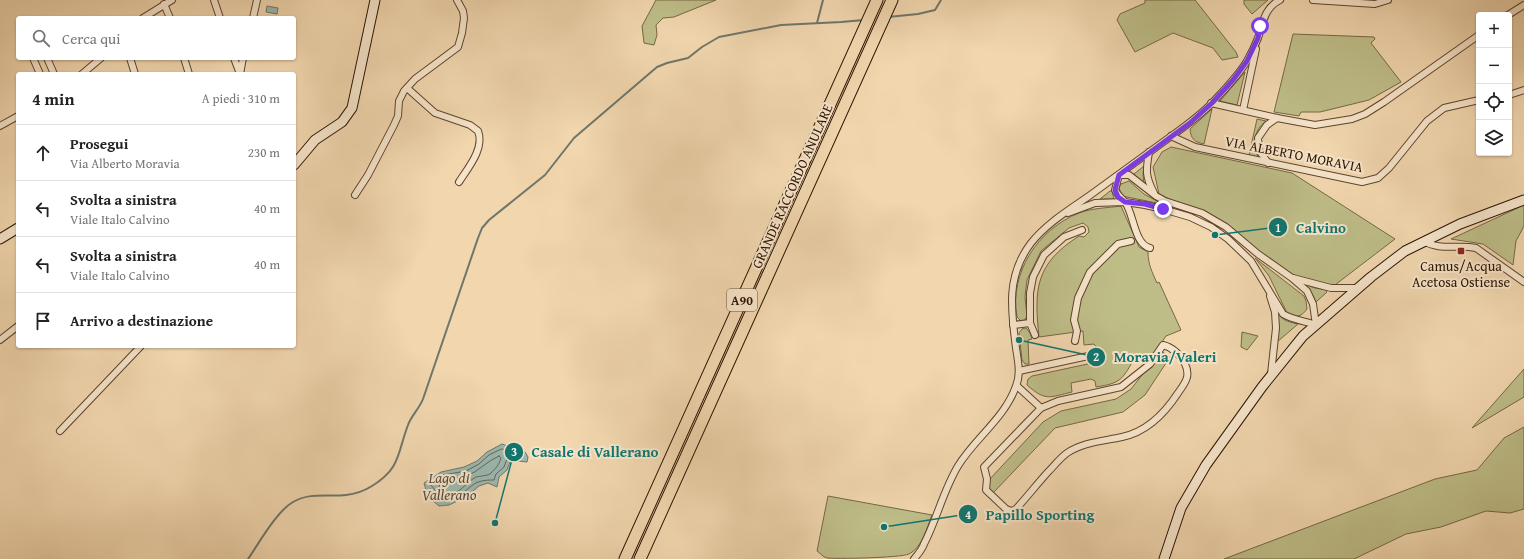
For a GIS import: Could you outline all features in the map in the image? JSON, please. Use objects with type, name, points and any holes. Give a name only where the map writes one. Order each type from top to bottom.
[{"type":"highway","name":"GRANDE RACCORDO ANULARE","points":[[625,559],[877,0]]},
{"type":"highway","name":"GRANDE RACCORDO ANULARE","points":[[640,559],[892,0]]},
{"type":"street","points":[[145,16],[172,0]]},
{"type":"street","points":[[214,0],[219,16]]},
{"type":"street","points":[[253,16],[257,0]]},
{"type":"street","points":[[296,163],[312,143],[325,132],[342,122],[352,108],[356,97],[374,0]]},
{"type":"street","points":[[355,195],[368,175],[394,125],[398,114],[399,101],[406,88],[458,46],[463,29],[464,18],[463,11],[457,0]]},
{"type":"street","points":[[1243,110],[1258,38],[1265,15],[1271,6],[1280,0]]},
{"type":"street","points":[[1313,0],[1375,4],[1388,0]]},
{"type":"street","points":[[164,4],[169,16]]},
{"type":"street","points":[[1512,12],[1524,5]]},
{"type":"street","points":[[1212,103],[1315,125],[1352,119],[1365,114],[1476,37]]},
{"type":"street","points":[[908,559],[915,558],[924,546],[959,464],[972,446],[1003,410],[1017,386],[1019,372],[1013,325],[1011,298],[1012,284],[1020,262],[1031,243],[1050,223],[1190,123],[1212,103],[1233,80],[1247,61],[1258,38]]},
{"type":"street","points":[[34,60],[39,72]]},
{"type":"street","points":[[49,60],[53,72]]},
{"type":"street","points":[[84,72],[99,60]]},
{"type":"street","points":[[131,60],[134,72]]},
{"type":"street","points":[[185,60],[188,72]]},
{"type":"street","points":[[235,60],[239,72]]},
{"type":"street","points":[[240,72],[243,60]]},
{"type":"street","points":[[406,88],[435,113],[472,126],[478,131],[480,137],[478,149],[459,182]]},
{"type":"street","points":[[1512,94],[1524,90]]},
{"type":"street","name":"VIA ALBERTO MORAVIA","points":[[1170,136],[1195,147],[1362,182],[1378,178],[1389,168],[1427,121],[1444,108],[1476,101]]},
{"type":"street","points":[[0,126],[16,117]]},
{"type":"street","points":[[1268,163],[1259,150],[1258,138],[1267,125],[1277,118]]},
{"type":"street","points":[[1149,152],[1146,167],[1147,180],[1156,196]]},
{"type":"street","points":[[1119,175],[1129,175],[1156,196],[1165,201],[1202,213],[1226,227],[1258,254],[1292,278],[1307,291],[1312,304],[1316,325]]},
{"type":"street","points":[[1119,175],[1115,190],[1118,197],[1125,202],[1142,243],[1150,248]]},
{"type":"street","points":[[1164,559],[1181,508],[1206,465],[1271,376],[1303,336],[1358,288],[1405,251],[1460,224],[1524,200]]},
{"type":"street","points":[[1061,216],[1095,203],[1125,202],[1145,204],[1190,217],[1211,227],[1228,239],[1251,261],[1283,314],[1290,318],[1316,325]]},
{"type":"street","points":[[0,239],[16,229]]},
{"type":"street","points":[[1035,335],[1030,323],[1031,288],[1033,277],[1044,255],[1064,237],[1082,230]]},
{"type":"street","points":[[1075,340],[1077,331],[1074,320],[1078,298],[1090,272],[1118,244],[1131,241]]},
{"type":"street","points":[[1424,241],[1434,246],[1468,246],[1476,248],[1524,282]]},
{"type":"street","points":[[1292,278],[1331,288],[1358,288]]},
{"type":"street","points":[[1267,287],[1275,312],[1276,328],[1271,376]]},
{"type":"street","points":[[1013,325],[1030,323]]},
{"type":"street","points":[[0,340],[16,328]]},
{"type":"street","points":[[1163,345],[1179,354],[1188,371],[1188,379],[1172,402],[1144,429],[1125,437],[1076,447],[1064,456],[1014,510],[1010,511],[986,490],[987,479],[984,467],[1041,408],[1058,402],[1121,387],[1139,371],[1150,364],[1163,345]]},
{"type":"street","points":[[60,431],[139,348]]},
{"type":"street","points":[[1019,372],[1093,355]]},
{"type":"street","points":[[1017,386],[1041,408]]},
{"type":"shaded area","points":[[656,0],[716,0],[674,17],[663,18],[656,25],[657,35],[654,45],[644,43],[642,26]]},
{"type":"shaded area","points":[[1145,0],[1195,0],[1236,52],[1238,57],[1222,60],[1213,48],[1173,33],[1135,52],[1117,20],[1120,14],[1145,3]]},
{"type":"shaded area","points":[[1244,0],[1268,0],[1252,14],[1244,4]]},
{"type":"shaded area","points":[[1293,34],[1374,37],[1375,39],[1371,43],[1401,82],[1369,100],[1320,112],[1301,112],[1299,116],[1274,112]]},
{"type":"shaded area","points":[[1245,72],[1237,105],[1220,101]]},
{"type":"shaded area","points":[[1212,109],[1204,144],[1192,138],[1190,129]]},
{"type":"shaded area","points":[[1257,119],[1266,121],[1259,129],[1255,138],[1255,147],[1258,157],[1249,155]]},
{"type":"shaded area","points":[[1171,147],[1292,173],[1395,239],[1331,288],[1284,274],[1226,227],[1159,194],[1153,167],[1162,152]]},
{"type":"shaded area","points":[[1144,166],[1143,175],[1144,184],[1134,174]]},
{"type":"shaded area","points":[[1129,181],[1144,194],[1162,204],[1122,196],[1119,188],[1121,184]]},
{"type":"shaded area","points":[[1112,191],[1114,199],[1100,199]]},
{"type":"shaded area","points":[[1524,205],[1524,226],[1516,241],[1513,265],[1483,244],[1451,239]]},
{"type":"shaded area","points":[[1121,206],[1139,247],[1148,252],[1153,275],[1157,283],[1159,282],[1181,330],[1166,336],[1148,362],[1134,359],[1127,372],[1116,382],[1096,387],[1095,381],[1091,379],[1071,383],[1072,392],[1048,397],[1039,394],[1027,385],[1028,379],[1032,376],[1106,360],[1094,344],[1084,345],[1083,331],[1039,337],[1037,305],[1041,279],[1053,257],[1064,246],[1079,236],[1084,237],[1089,232],[1088,227],[1083,223],[1069,228],[1041,251],[1027,280],[1025,297],[1027,316],[1025,320],[1021,321],[1017,317],[1016,301],[1022,269],[1039,241],[1064,220],[1084,211]]},
{"type":"shaded area","points":[[1255,258],[1304,296],[1307,309],[1303,314],[1297,316],[1288,315],[1269,276]]},
{"type":"shaded area","points":[[1306,285],[1326,290],[1327,292],[1316,302],[1312,294],[1305,287]]},
{"type":"shaded area","points":[[1276,307],[1281,317],[1298,324],[1277,342]]},
{"type":"shaded area","points":[[1025,328],[1030,333],[1032,339],[1028,340],[1029,364],[1025,364],[1022,360],[1019,333]]},
{"type":"shaded area","points":[[1242,332],[1258,336],[1247,350],[1241,347]]},
{"type":"shaded area","points":[[1161,351],[1170,357],[1145,395],[1123,412],[1055,428],[993,493],[988,488],[989,480],[1043,422],[1061,411],[1116,399],[1131,389]]},
{"type":"shaded area","points":[[1524,369],[1524,397],[1472,428]]},
{"type":"shaded area","points":[[1524,427],[1524,509],[1510,513],[1486,511],[1441,527],[1406,534],[1354,559],[1224,559],[1435,479],[1477,470],[1504,438]]},
{"type":"shaded area","points":[[828,496],[932,515],[921,542],[914,551],[909,554],[881,557],[827,558],[817,551]]},
{"type":"water","points":[[267,6],[278,8],[277,14],[266,12]]},
{"type":"water","name":"Lago di Vallerano","points":[[502,444],[525,452],[528,457],[527,462],[510,462],[507,470],[499,477],[497,487],[488,483],[479,486],[466,497],[449,505],[439,506],[433,501],[435,497],[431,489],[426,490],[424,483],[441,472],[464,467],[477,461],[487,452]]},
{"type":"waterway","points":[[817,23],[823,0]]},
{"type":"waterway","points":[[888,17],[918,14],[935,10],[941,0]]},
{"type":"waterway","points":[[248,559],[281,512],[293,502],[312,496],[350,495],[357,493],[372,486],[388,473],[397,460],[409,422],[423,399],[482,228],[489,220],[545,175],[574,138],[657,67],[688,58],[702,47],[719,37],[781,25],[864,20]]},
{"type":"place","name":"Calvino","points":[[1215,235]]},
{"type":"place","name":"Camus/Acqua Acetosa Ostiense","points":[[1461,251]]},
{"type":"place","name":"Moravia/Valeri","points":[[1019,340]]},
{"type":"place","name":"Casale di Vallerano","points":[[495,523]]},
{"type":"place","name":"Papillo Sporting","points":[[884,527]]},
{"type":"route","points":[[1163,209],[1145,204],[1125,202],[1118,197],[1115,190],[1119,175],[1190,123],[1212,103],[1233,80],[1247,61],[1258,38],[1260,26]]}]
